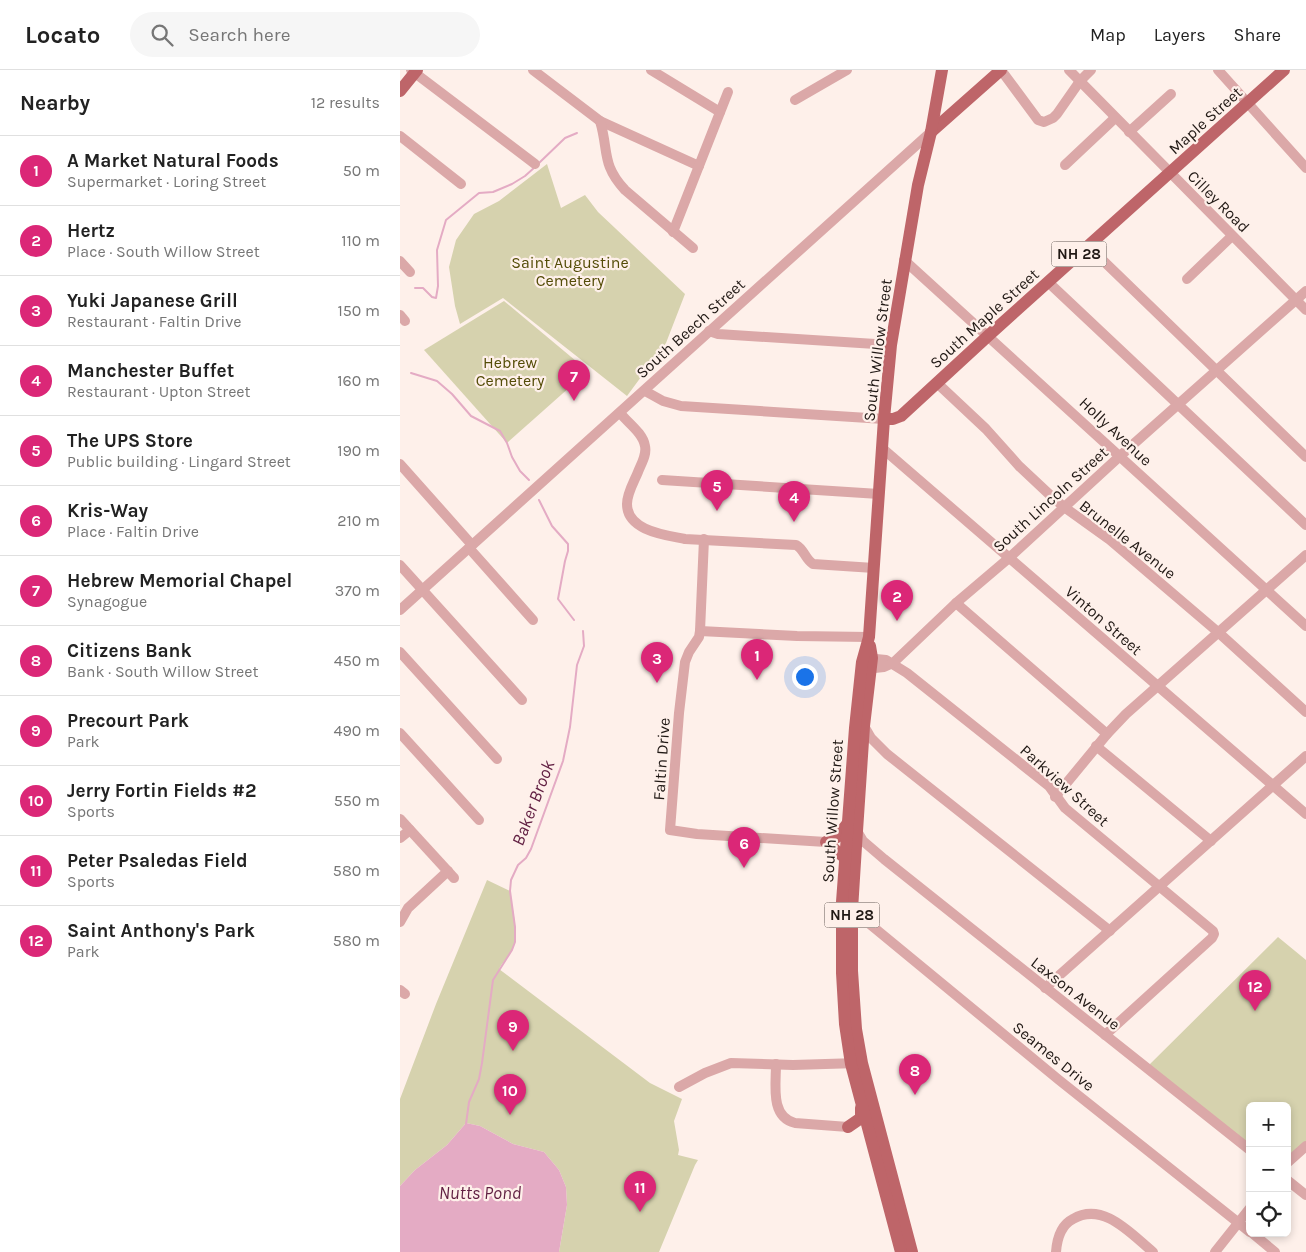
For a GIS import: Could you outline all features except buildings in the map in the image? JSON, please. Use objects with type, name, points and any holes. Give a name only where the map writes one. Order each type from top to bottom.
[{"type":"main road","name":"South Willow Street","points":[[853,827],[862,758],[884,419],[891,345],[904,260],[918,185],[932,132],[942,70]]},
{"type":"main road","name":"South Beech Street","points":[[932,132],[1001,70]]},
{"type":"main road","name":"Maple Street","points":[[1170,174],[1284,70]]},
{"type":"main road","points":[[400,91],[414,71]]},
{"type":"main road","points":[[936,106],[953,113]]},
{"type":"main road","name":"South Maple Street","points":[[884,419],[893,419],[901,416],[1170,174]]},
{"type":"main road","name":"South Willow Street","points":[[867,663],[855,728],[852,844],[852,971],[856,1063],[861,1106],[901,1252]]},
{"type":"main road","points":[[845,858],[826,842],[853,827]]},
{"type":"main road","name":"South Willow Street","points":[[852,844],[845,858],[842,902],[844,1024],[912,1252]]},
{"type":"main road","points":[[848,1127],[861,1118],[861,1106]]},
{"type":"main road","points":[[848,1127],[867,1129]]},
{"type":"street","points":[[533,70],[600,121],[699,166]]},
{"type":"street","points":[[651,70],[720,112]]},
{"type":"street","points":[[795,100],[847,70]]},
{"type":"street","points":[[1001,70],[1038,120],[1044,122],[1057,114],[1091,70]]},
{"type":"street","name":"Cilley Road","points":[[1069,70],[1306,310]]},
{"type":"street","points":[[1218,70],[1306,168]]},
{"type":"street","points":[[414,71],[535,164]]},
{"type":"street","points":[[673,232],[728,92]]},
{"type":"street","points":[[1129,132],[1171,94]]},
{"type":"street","points":[[1065,165],[1115,118]]},
{"type":"street","points":[[600,121],[609,167],[616,180],[625,190],[693,248]]},
{"type":"street","name":"South Beech Street","points":[[400,610],[932,132]]},
{"type":"street","points":[[400,136],[461,184]]},
{"type":"street","points":[[1187,279],[1232,236]]},
{"type":"street","points":[[1088,246],[1306,458]]},
{"type":"street","name":"Holly Avenue","points":[[904,260],[989,335],[1306,626]]},
{"type":"street","points":[[400,262],[410,272]]},
{"type":"street","points":[[1048,282],[1306,524]]},
{"type":"street","name":"South Lincoln Street","points":[[867,663],[888,666],[893,663],[956,603],[1306,291]]},
{"type":"street","points":[[709,331],[718,334],[891,345]]},
{"type":"street","name":"Brunelle Avenue","points":[[936,383],[986,429],[1018,466],[1064,507],[1110,540],[1219,633],[1306,712]]},
{"type":"street","points":[[645,390],[663,401],[681,406],[884,419]]},
{"type":"street","points":[[620,413],[642,438],[645,447],[645,456],[628,499],[628,509],[633,520],[642,527],[685,539],[796,545],[801,548],[806,559],[813,564],[874,568]]},
{"type":"street","name":"Vinton Street","points":[[882,448],[1306,814]]},
{"type":"street","points":[[400,464],[533,620]]},
{"type":"street","points":[[662,480],[879,494]]},
{"type":"street","name":"Faltin Drive","points":[[704,539],[700,636],[689,652],[685,662],[679,712],[670,830],[697,834],[826,842]]},
{"type":"street","points":[[1055,797],[1107,734],[1158,686],[1306,555]]},
{"type":"street","points":[[400,565],[522,700]]},
{"type":"street","points":[[956,603],[1107,734]]},
{"type":"street","points":[[700,632],[869,637]]},
{"type":"street","points":[[400,652],[497,759]]},
{"type":"street","name":"Parkview Street","points":[[893,663],[1049,786],[1055,797],[1065,808],[1206,925],[1214,934],[1212,938],[1105,1035]]},
{"type":"street","points":[[864,726],[871,738],[887,754],[1110,931]]},
{"type":"street","points":[[400,733],[479,820]]},
{"type":"street","points":[[1096,746],[1211,841]]},
{"type":"street","points":[[862,758],[873,751],[887,754]]},
{"type":"street","points":[[1045,988],[1306,756]]},
{"type":"street","points":[[400,819],[451,875],[408,908],[400,922]]},
{"type":"street","name":"Laxson Avenue","points":[[853,827],[863,841],[884,859],[1246,1147]]},
{"type":"street","points":[[400,838],[410,830]]},
{"type":"street","name":"Laxson Avenue","points":[[852,844],[884,859]]},
{"type":"street","name":"Seames Drive","points":[[842,902],[1059,1080],[1246,1228]]},
{"type":"street","points":[[679,1087],[725,1064],[856,1063]]},
{"type":"street","points":[[776,1064],[777,1104],[782,1117],[795,1123],[848,1127]]},
{"type":"street","points":[[1291,1159],[1306,1146]]},
{"type":"street","points":[[1291,1183],[1306,1195]]},
{"type":"street","points":[[1056,1252],[1058,1237],[1065,1225],[1082,1214],[1094,1213],[1102,1214],[1115,1222],[1153,1252]]},
{"type":"street","points":[[1215,1252],[1246,1213]]},
{"type":"street","name":"Seames Drive","points":[[1257,1237],[1275,1252]]},
{"type":"green space","name":"Saint Augustine Cemetery","points":[[547,164],[561,208],[585,195],[598,212],[685,294],[666,343],[627,396],[503,298],[460,324],[449,267],[456,240],[474,214],[499,201]]},
{"type":"green space","name":"Hebrew Cemetery","points":[[504,301],[588,371],[507,443],[424,350]]},
{"type":"green space","points":[[487,880],[510,891],[515,921],[515,936],[511,953],[499,969],[650,1083],[682,1099],[674,1121],[679,1150],[678,1155],[698,1160],[659,1252],[559,1252],[567,1205],[566,1187],[559,1170],[544,1152],[513,1144],[480,1126],[466,1123],[447,1145],[415,1170],[400,1186],[400,1099],[436,1004]]},
{"type":"green space","points":[[1278,937],[1306,960],[1306,1147],[1291,1160],[1291,1102],[1246,1102],[1246,1147],[1146,1068]]},
{"type":"water","name":"Nutts Pond","points":[[466,1123],[480,1126],[513,1144],[544,1152],[559,1170],[566,1187],[567,1205],[559,1252],[400,1252],[400,1186],[415,1170],[447,1145]]},
{"type":"waterway","name":"Baker Brook","points":[[539,163],[565,138],[577,133]]},
{"type":"waterway","name":"Baker Brook","points":[[415,288],[423,288],[432,297],[436,298],[438,286],[437,250],[446,220],[479,193],[493,192],[512,184],[535,167]]},
{"type":"waterway","name":"Baker Brook","points":[[411,373],[437,381],[452,394],[471,416],[500,431],[520,471],[529,480]]},
{"type":"waterway","name":"Baker Brook","points":[[539,500],[552,526],[568,544],[558,599],[574,620]]},
{"type":"waterway","name":"Baker Brook","points":[[466,1124],[469,1102],[479,1079],[493,980],[515,942],[510,891],[511,880],[518,865],[526,858],[531,849],[563,761],[570,727],[577,665],[584,646],[583,631]]},
{"type":"place","name":"Hebrew Memorial Chapel","points":[[574,401]]},
{"type":"place","name":"The UPS Store","points":[[717,511]]},
{"type":"place","name":"Manchester Buffet","points":[[794,522]]},
{"type":"place","name":"Hertz","points":[[897,621]]},
{"type":"place","name":"A Market Natural Foods","points":[[757,680]]},
{"type":"place","name":"Yuki Japanese Grill","points":[[657,683]]},
{"type":"place","name":"Kris-Way","points":[[744,868]]},
{"type":"place","name":"Saint Anthony's Park","points":[[1255,1011]]},
{"type":"place","name":"Precourt Park","points":[[513,1051]]},
{"type":"place","name":"Citizens Bank","points":[[915,1095]]},
{"type":"place","name":"Jerry Fortin Fields #2","points":[[510,1115]]},
{"type":"place","name":"Peter Psaledas Field","points":[[640,1212]]}]
